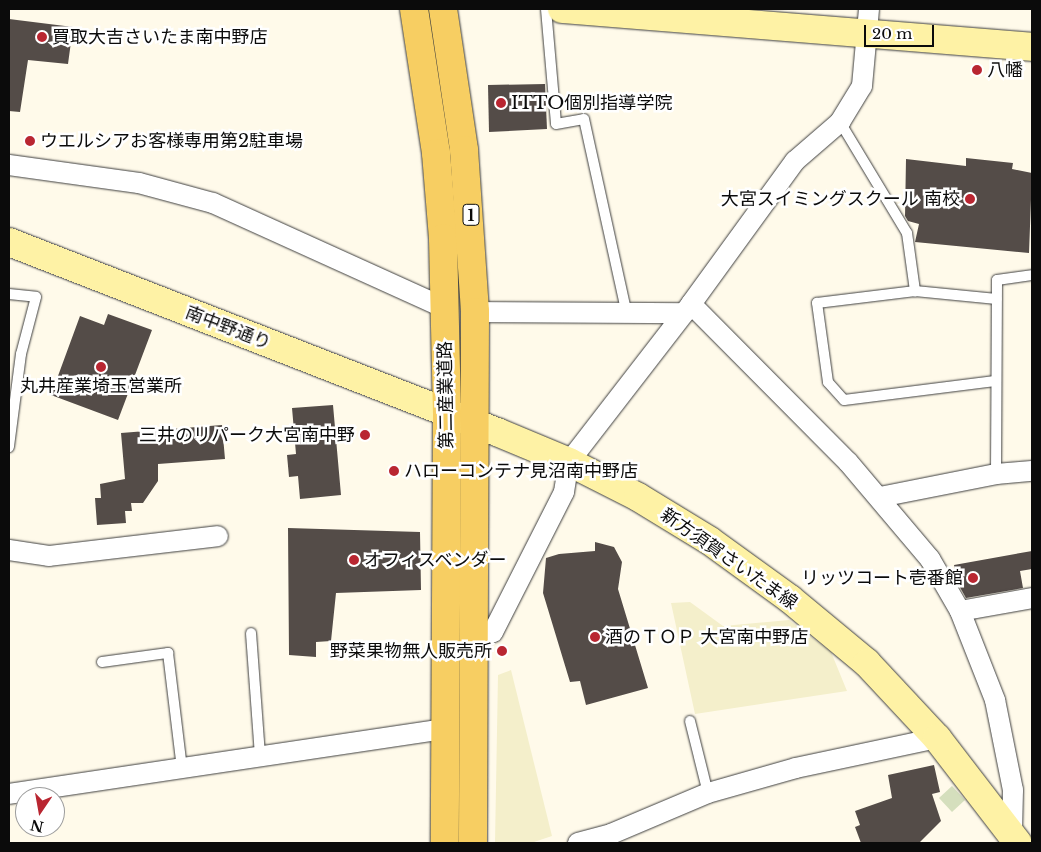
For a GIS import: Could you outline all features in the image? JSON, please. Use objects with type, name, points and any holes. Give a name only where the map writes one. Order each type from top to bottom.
[{"type":"main road","name":"第二産業道路","points":[[414,9],[436,153],[445,308],[447,413],[445,843]]},
{"type":"main road","name":"第二産業道路","points":[[443,9],[464,150],[476,312],[473,843]]},
{"type":"street","points":[[562,9],[868,22],[1032,47]]},
{"type":"street","points":[[474,639],[493,632],[564,492],[569,462],[687,309],[795,161],[840,122],[862,86],[868,22]]},
{"type":"street","points":[[9,165],[139,183],[213,203],[445,308]]},
{"type":"street","name":"南中野通り","points":[[9,248],[447,413]]},
{"type":"street","points":[[476,312],[627,314],[687,309],[880,497],[930,559],[960,611],[995,700],[1013,790],[1015,838]]},
{"type":"street","name":"新方須賀さいたま線","points":[[447,413],[569,462],[638,497],[702,536],[790,599],[867,663],[937,738],[1015,838]]},
{"type":"street","points":[[880,497],[996,474],[1032,471]]},
{"type":"street","points":[[9,550],[49,556],[218,536]]},
{"type":"street","points":[[960,611],[1032,598]]},
{"type":"street","points":[[9,794],[445,729]]},
{"type":"street","points":[[578,843],[611,834],[708,793],[796,768],[937,738]]},
{"type":"lane","points":[[546,9],[556,124],[584,119],[627,314]]},
{"type":"lane","points":[[840,122],[907,234],[915,291]]},
{"type":"lane","points":[[996,474],[997,280],[1032,276]]},
{"type":"lane","points":[[995,381],[844,400],[828,382],[817,303],[915,291],[997,299]]},
{"type":"lane","points":[[9,294],[36,297],[21,354],[9,446]]},
{"type":"lane","points":[[251,633],[260,757]]},
{"type":"lane","points":[[102,662],[168,653],[182,769]]},
{"type":"lane","points":[[690,721],[708,793]]},
{"type":"shaded area","points":[[690,602],[723,626],[789,620],[831,652],[847,691],[695,714],[671,603]]},
{"type":"shaded area","points":[[511,670],[552,836],[531,843],[495,843],[498,675]]},
{"type":"green space","points":[[952,786],[965,800],[952,812],[939,798]]},
{"type":"building","points":[[9,19],[73,27],[68,64],[28,60],[20,112],[9,111]]},
{"type":"building","points":[[545,84],[547,129],[489,132],[488,85]]},
{"type":"building","points":[[966,158],[1013,163],[1012,169],[1032,173],[1029,253],[915,242],[919,224],[908,221],[905,216],[906,159],[966,166]]},
{"type":"building","points":[[108,314],[152,330],[118,420],[51,395],[80,316],[104,325]]},
{"type":"building","points":[[333,405],[341,495],[300,499],[298,476],[289,477],[287,455],[296,454],[292,408]]},
{"type":"building","points":[[222,425],[225,459],[158,464],[158,481],[143,503],[131,503],[132,511],[125,511],[126,523],[97,525],[95,498],[101,498],[100,484],[125,479],[121,433]]},
{"type":"building","points":[[288,528],[420,532],[421,590],[336,593],[331,641],[316,642],[316,657],[289,655]]},
{"type":"building","name":"酒のＴＯＰ 大宮南中野店","points":[[595,542],[614,547],[622,562],[618,589],[648,688],[586,705],[580,681],[570,682],[543,593],[546,558],[559,554],[595,551]]},
{"type":"building","points":[[1032,551],[1032,569],[1020,571],[1023,588],[966,598],[957,582],[954,565]]},
{"type":"building","points":[[934,765],[940,792],[932,794],[941,821],[919,843],[861,843],[855,827],[860,825],[855,811],[892,798],[888,775]]},
{"type":"place","name":"買取大吉さいたま南中野店","points":[[42,37]]},
{"type":"place","name":"八幡","points":[[977,70]]},
{"type":"place","name":"ITTO個別指導学院","points":[[501,103]]},
{"type":"place","name":"ウエルシアお客様専用第2駐車場","points":[[30,141]]},
{"type":"place","name":"大宮スイミングスクール 南校","points":[[970,199]]},
{"type":"place","name":"丸井産業埼玉営業所","points":[[101,367]]},
{"type":"place","name":"三井のリパーク大宮南中野","points":[[365,435]]},
{"type":"place","name":"ハローコンテナ見沼南中野店","points":[[394,471]]},
{"type":"place","name":"オフィスベンダー","points":[[354,560]]},
{"type":"place","name":"リッツコート壱番館","points":[[973,578]]},
{"type":"place","name":"酒のＴＯＰ 大宮南中野店","points":[[595,637]]},
{"type":"place","name":"野菜果物無人販売所","points":[[502,651]]}]
